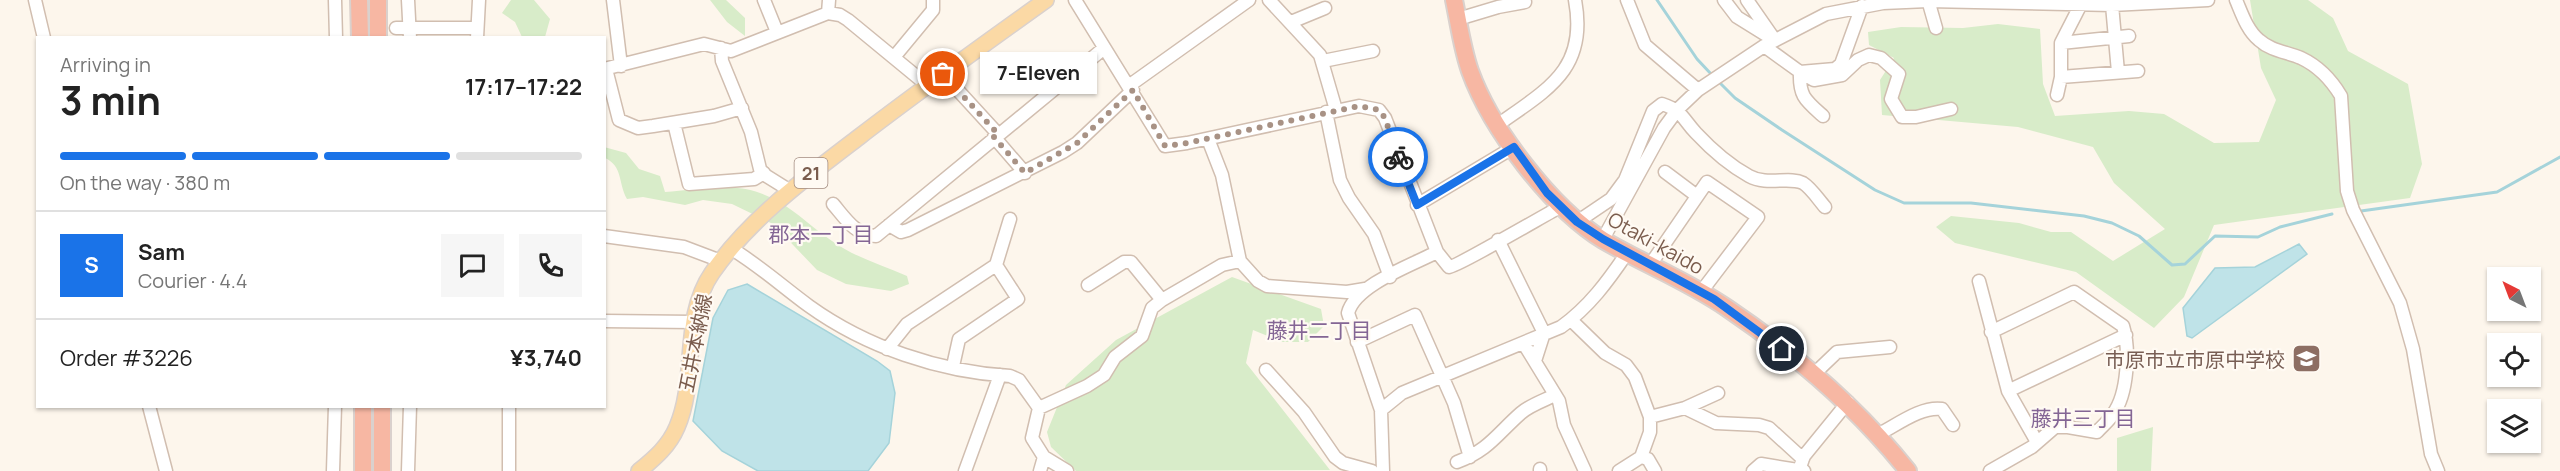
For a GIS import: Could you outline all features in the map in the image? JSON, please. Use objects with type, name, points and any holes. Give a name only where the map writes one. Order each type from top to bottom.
[{"type":"highway","points":[[357,32],[359,0]]},
{"type":"highway","points":[[378,0],[378,36]]},
{"type":"highway","name":"Otaki-kaido","points":[[1454,0],[1471,72],[1498,124],[1560,207],[1577,222],[1603,239],[1701,292],[1750,324],[1848,402],[1879,434],[1908,471]]},
{"type":"highway","points":[[363,408],[363,471]]},
{"type":"highway","points":[[381,471],[382,408]]},
{"type":"main road","name":"五井本納線","points":[[639,471],[665,448],[677,427],[694,322],[704,288],[727,255],[789,190],[927,85],[1046,0]]},
{"type":"street","points":[[35,0],[44,36]]},
{"type":"street","points":[[335,0],[336,31],[357,32]]},
{"type":"street","points":[[408,0],[410,33]]},
{"type":"street","points":[[396,27],[410,33],[477,33],[479,0]]},
{"type":"street","points":[[613,0],[621,66]]},
{"type":"street","points":[[764,0],[777,32]]},
{"type":"street","points":[[895,56],[933,10],[933,0]]},
{"type":"street","points":[[1075,0],[1103,49],[1131,88],[1165,146],[1359,106],[1379,110],[1385,118],[1437,252],[1449,267],[1455,267],[1498,240],[1560,207]]},
{"type":"street","points":[[889,225],[901,232],[908,230],[978,193],[1025,173],[1077,143],[1131,88],[1249,0]]},
{"type":"street","points":[[1269,0],[1292,22],[1323,61],[1340,180],[1374,234],[1390,277]]},
{"type":"street","points":[[1498,124],[1548,88],[1565,67],[1577,44],[1578,16],[1575,0]]},
{"type":"street","points":[[1626,0],[1645,45],[1698,90]]},
{"type":"street","points":[[1724,0],[1737,17],[1800,72],[1814,80],[1842,75],[1858,60],[1869,55],[1881,58],[1899,74],[1891,99],[1902,117],[1923,116],[1951,109]]},
{"type":"street","points":[[1747,0],[1769,43]]},
{"type":"street","points":[[1603,239],[1664,128],[1678,109],[1698,90],[1769,43],[1826,14],[1862,6],[1928,0],[2112,5],[2208,0]]},
{"type":"street","points":[[1928,0],[1936,28]]},
{"type":"street","points":[[2236,0],[2243,18],[2256,38],[2265,45],[2313,66],[2334,84],[2341,96],[2347,191],[2400,303],[2413,349],[2431,454],[2438,471]]},
{"type":"street","points":[[1458,19],[1525,2]]},
{"type":"street","points":[[2057,95],[2061,76],[2061,43],[2081,4]]},
{"type":"street","points":[[2112,5],[2118,72]]},
{"type":"street","points":[[606,69],[704,44],[731,51],[777,32],[828,6],[895,56],[927,85]]},
{"type":"street","points":[[1800,72],[1835,69],[1841,64],[1862,6]]},
{"type":"street","points":[[1292,22],[1325,8]]},
{"type":"street","points":[[2061,43],[2129,36]]},
{"type":"street","points":[[721,48],[722,61],[751,132],[756,160],[764,173],[789,190]]},
{"type":"street","points":[[833,204],[856,230],[865,236],[876,236],[1103,49]]},
{"type":"street","points":[[1323,61],[1373,51]]},
{"type":"street","points":[[2061,76],[2138,71]]},
{"type":"street","points":[[1800,72],[1799,88],[1806,101],[1822,116]]},
{"type":"street","points":[[606,73],[619,120],[638,128],[714,116],[742,108]]},
{"type":"street","points":[[943,74],[1025,173]]},
{"type":"street","points":[[1577,222],[1611,199],[1625,180],[1653,111],[1662,104],[1678,109],[1694,131],[1720,156],[1750,177],[1769,183],[1797,181],[1804,184],[1825,207]]},
{"type":"street","points":[[674,123],[689,184],[754,179],[764,173]]},
{"type":"street","points":[[1208,138],[1222,175],[1240,261],[1258,281],[1267,286],[1347,292],[1366,289]]},
{"type":"street","points":[[1417,205],[1514,147]]},
{"type":"street","points":[[1665,172],[1697,196]]},
{"type":"street","points":[[1650,265],[1707,182],[1758,217],[1701,292]]},
{"type":"street","points":[[888,350],[907,324],[996,265],[1010,219]]},
{"type":"street","points":[[606,236],[727,255],[762,268],[810,307],[888,350],[953,366],[1010,375],[1019,380],[1039,408],[1032,438],[1044,457],[1067,471]]},
{"type":"street","points":[[1498,240],[1544,333],[1535,361]]},
{"type":"street","points":[[1383,471],[1381,410],[1347,313],[1353,300],[1366,289],[1437,252]]},
{"type":"street","points":[[1381,410],[1402,393],[1524,344],[1571,320],[1608,282],[1627,253]]},
{"type":"street","points":[[1039,408],[1087,386],[1104,375],[1115,357],[1142,336],[1152,308],[1162,300],[1222,265],[1240,261]]},
{"type":"street","points":[[1088,285],[1124,262],[1131,262],[1162,300]]},
{"type":"street","points":[[953,366],[959,339],[1018,299],[996,265]]},
{"type":"street","points":[[1979,281],[2008,391],[2037,442]]},
{"type":"street","points":[[1990,471],[2055,428],[2068,427],[2097,432],[2114,414],[2120,399],[2128,352],[2123,326],[2074,292],[1991,332]]},
{"type":"street","points":[[1357,342],[1415,315],[1454,403],[1470,457]]},
{"type":"street","points":[[1571,320],[1605,353],[1626,365],[1635,377],[1650,417],[1650,432],[1641,457],[1619,471]]},
{"type":"street","points":[[606,321],[694,322]]},
{"type":"street","points":[[2008,391],[2126,335]]},
{"type":"street","points":[[1524,344],[1556,395],[1564,425],[1585,471]]},
{"type":"street","points":[[1814,374],[1837,352],[1890,347]]},
{"type":"street","points":[[1266,370],[1304,412],[1335,457],[1343,464],[1372,471]]},
{"type":"street","points":[[966,471],[1000,375]]},
{"type":"street","points":[[1650,417],[1685,408],[1718,393]]},
{"type":"street","points":[[1457,462],[1489,445],[1523,411],[1556,395]]},
{"type":"street","points":[[1802,467],[1848,402]]},
{"type":"street","points":[[150,408],[166,471]]},
{"type":"street","points":[[333,471],[335,408]]},
{"type":"street","points":[[408,471],[410,408]]},
{"type":"street","points":[[509,408],[509,471]]},
{"type":"street","points":[[1685,408],[1716,423],[1759,425],[1769,428],[1802,467]]},
{"type":"street","points":[[1879,434],[1935,408],[1942,409],[1953,425]]},
{"type":"street","points":[[1040,471],[1044,457]]},
{"type":"street","points":[[1641,457],[1648,459],[1654,471]]},
{"type":"street","points":[[1753,471],[1761,464],[1802,467]]},
{"type":"green space","points":[[511,0],[534,0],[550,19],[545,36],[522,36],[515,22],[502,13]]},
{"type":"green space","points":[[710,0],[726,0],[745,18],[745,36],[727,22]]},
{"type":"green space","points":[[2250,0],[2308,0],[2333,18],[2348,51],[2408,84],[2422,164],[2410,198],[2214,225],[2184,297],[2154,328],[2076,272],[1955,243],[1936,227],[1951,216],[2019,223],[2051,232],[2071,232],[2113,261],[2165,229],[2114,183],[2093,147],[2018,127],[1882,115],[1880,80],[1894,58],[1869,45],[1868,32],[1901,27],[1963,28],[1998,24],[2040,29],[2043,84],[2055,116],[2129,111],[2164,114],[2214,143],[2259,142],[2276,100],[2261,68]]},
{"type":"green space","points":[[606,148],[626,153],[639,169],[660,176],[665,192],[725,187],[760,193],[789,209],[841,247],[907,276],[909,284],[891,291],[846,284],[817,270],[773,224],[732,204],[703,200],[685,205],[643,197],[627,199],[617,170],[611,161],[606,158]]},
{"type":"green space","points":[[1232,277],[1321,309],[1324,326],[1308,342],[1282,342],[1253,330],[1246,363],[1330,470],[1076,471],[1051,447],[1047,432],[1066,385],[1116,340]]},
{"type":"green space","points":[[2153,427],[2151,471],[2117,471],[2117,438]]},
{"type":"water","points":[[2299,244],[2307,254],[2192,338],[2187,336],[2183,308],[2215,268],[2255,267]]},
{"type":"water","points":[[747,284],[890,371],[895,393],[889,443],[868,471],[758,471],[722,451],[693,421],[713,318],[728,290]]},
{"type":"waterway","points":[[1657,0],[1697,59],[1712,75]]},
{"type":"waterway","points":[[1719,82],[1735,98],[1782,130],[1875,190],[1904,203],[1971,203],[2084,216],[2112,223],[2139,236],[2172,265],[2185,264],[2215,236],[2258,237],[2280,227],[2332,214]]},
{"type":"waterway","points":[[2361,211],[2497,192],[2560,157]]},
{"type":"way so far","points":[[943,74],[998,134],[994,137],[1025,173],[1077,143],[1133,90],[1165,146],[1359,106],[1379,110],[1385,118],[1398,157]]},
{"type":"place","name":"7-Eleven","points":[[943,74]]},
{"type":"place","name":"市原市立市原中学校","points":[[2306,359]]},
{"type":"district","name":"郡本一丁目","points":[[821,234]]},
{"type":"district","name":"藤井二丁目","points":[[1319,330]]},
{"type":"district","name":"藤井三丁目","points":[[2083,418]]},
{"type":"route","points":[[1398,157],[1417,205],[1514,147],[1547,193],[1577,222],[1603,239],[1714,299],[1782,349]]}]
